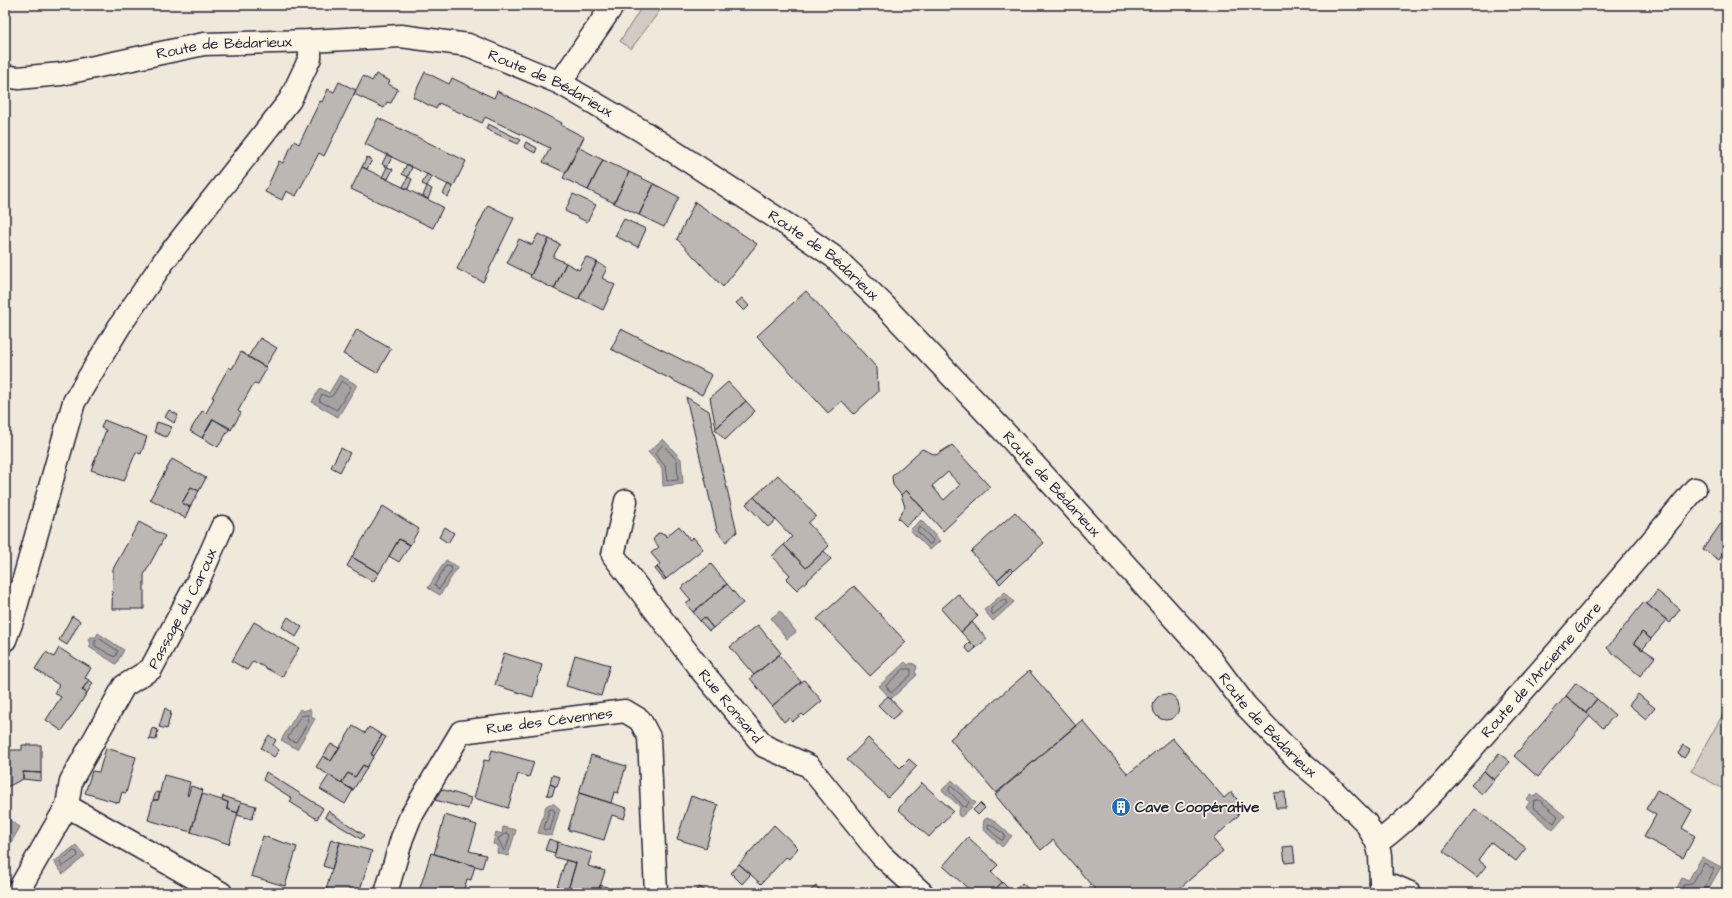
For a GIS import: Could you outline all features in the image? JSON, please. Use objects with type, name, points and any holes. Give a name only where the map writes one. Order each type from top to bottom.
[{"type":"street","points":[[560,83],[613,5]]},
{"type":"street","name":"Route de Bédarieux","points":[[5,76],[18,78],[61,74],[204,44],[310,42],[402,36],[468,45],[560,83],[642,131],[789,226],[834,257],[883,304],[1011,439],[1210,658],[1246,706],[1299,761],[1331,788],[1366,823],[1378,843],[1380,855],[1378,888],[1394,886],[1410,893]]},
{"type":"street","points":[[5,640],[12,621],[74,402],[119,327],[164,260],[290,100],[310,58],[310,42]]},
{"type":"street","name":"Route de l'Ancienne Gare","points":[[1378,843],[1438,787],[1560,651],[1695,489]]},
{"type":"street","name":"Rue Ronsard","points":[[626,501],[613,555],[700,669],[764,746],[809,766],[880,855],[922,893]]},
{"type":"street","name":"Passage du Caroux","points":[[67,806],[71,781],[74,774],[124,686],[151,669],[200,577],[222,527]]},
{"type":"street","name":"Rue des Cévennes","points":[[386,893],[402,838],[410,818],[461,732],[625,711],[640,720],[649,737],[656,893]]},
{"type":"street","points":[[17,893],[67,806],[221,893]]},
{"type":"shaded area","points":[[643,5],[664,5],[631,49],[620,41]]},
{"type":"shaded area","points":[[1727,707],[1727,791],[1691,771]]},
{"type":"water","points":[[340,375],[357,385],[338,417],[312,402],[320,388],[329,393]]},
{"type":"water","points":[[663,439],[681,459],[683,484],[663,486],[662,468],[648,452]]},
{"type":"water","points":[[921,520],[940,541],[930,550],[910,530]]},
{"type":"water","points":[[446,560],[458,567],[440,595],[428,588]]},
{"type":"water","points":[[1005,592],[1014,602],[993,621],[984,610]]},
{"type":"water","points":[[780,611],[796,632],[787,639],[771,618]]},
{"type":"water","points":[[98,633],[124,650],[116,664],[89,647],[91,644],[89,640],[90,637],[96,637]]},
{"type":"water","points":[[905,662],[908,665],[911,663],[916,665],[917,668],[915,672],[917,675],[891,699],[879,686]]},
{"type":"water","points":[[300,709],[303,711],[310,709],[312,717],[315,719],[297,749],[281,740]]},
{"type":"water","points":[[952,780],[976,803],[961,817],[958,815],[960,807],[942,790]]},
{"type":"water","points":[[1537,793],[1565,816],[1553,830],[1526,807],[1530,802],[1527,800],[1531,795],[1534,797]]},
{"type":"water","points":[[554,804],[560,809],[552,836],[538,833],[546,806]]},
{"type":"water","points":[[987,818],[992,819],[1012,836],[1002,847],[983,829],[984,820]]},
{"type":"water","points":[[8,819],[20,827],[5,853],[5,824]]},
{"type":"water","points":[[503,827],[516,830],[508,856],[497,853],[498,845],[493,844],[496,832],[502,834]]},
{"type":"water","points":[[76,845],[85,856],[63,874],[54,862]]},
{"type":"water","points":[[1702,857],[1721,867],[1706,893],[1681,893],[1676,890],[1682,878],[1688,881]]},
{"type":"building","points":[[425,72],[449,84],[452,78],[494,98],[497,91],[562,123],[561,125],[584,137],[566,173],[543,162],[550,148],[485,117],[482,123],[439,103],[436,109],[413,97]]},
{"type":"building","points":[[376,74],[390,81],[388,84],[398,89],[391,103],[387,102],[384,108],[354,94],[363,76],[372,81]]},
{"type":"building","points":[[339,82],[356,90],[324,156],[319,153],[296,196],[286,191],[282,200],[265,192],[279,161],[283,163],[294,141],[299,144],[320,101],[322,102],[328,89],[334,92]]},
{"type":"building","points":[[378,118],[466,161],[453,187],[365,144]]},
{"type":"building","points":[[488,124],[521,140],[518,144],[486,129]]},
{"type":"building","points":[[526,142],[537,148],[535,153],[524,147]]},
{"type":"building","points":[[578,147],[603,160],[588,190],[563,178]]},
{"type":"building","points":[[387,154],[392,157],[387,167],[382,164]]},
{"type":"building","points":[[367,157],[372,160],[367,169],[362,167]]},
{"type":"building","points":[[603,160],[629,172],[614,203],[588,190]]},
{"type":"building","points":[[407,164],[412,167],[408,177],[402,174]]},
{"type":"building","points":[[362,167],[443,207],[433,228],[351,189]]},
{"type":"building","points":[[387,167],[393,169],[388,179],[382,177]]},
{"type":"building","points":[[629,172],[654,184],[639,215],[614,203]]},
{"type":"building","points":[[427,174],[432,177],[427,186],[422,184]]},
{"type":"building","points":[[408,177],[412,179],[408,189],[403,187]]},
{"type":"building","points":[[448,184],[453,187],[448,197],[443,194]]},
{"type":"building","points":[[654,184],[679,197],[664,227],[639,215]]},
{"type":"building","points":[[427,186],[432,189],[428,199],[423,196]]},
{"type":"building","points":[[573,194],[596,205],[587,222],[565,211]]},
{"type":"building","points":[[695,202],[757,244],[723,287],[677,239]]},
{"type":"building","points":[[488,205],[514,218],[483,282],[457,269]]},
{"type":"building","points":[[624,219],[646,229],[638,247],[615,236]]},
{"type":"building","points":[[538,234],[549,239],[531,275],[507,263],[519,239],[532,245]]},
{"type":"building","points":[[549,239],[560,244],[553,257],[566,263],[554,289],[530,277]]},
{"type":"building","points":[[586,257],[597,262],[578,300],[554,289],[566,263],[579,270]]},
{"type":"building","points":[[597,262],[607,268],[602,278],[615,285],[603,310],[579,298]]},
{"type":"building","points":[[806,291],[877,368],[878,392],[854,414],[842,401],[828,413],[757,336]]},
{"type":"building","points":[[742,298],[749,306],[744,311],[736,303]]},
{"type":"building","points":[[357,329],[391,349],[377,373],[343,354]]},
{"type":"building","points":[[621,329],[712,375],[702,395],[611,349]]},
{"type":"building","points":[[260,338],[277,348],[265,367],[248,357]]},
{"type":"building","points":[[241,352],[267,368],[258,384],[254,383],[238,411],[241,413],[231,430],[213,419],[202,438],[190,431],[202,411],[206,413],[214,398],[212,397],[229,367],[232,369]]},
{"type":"building","points":[[728,382],[746,401],[716,428],[710,398]]},
{"type":"building","points":[[686,397],[709,411],[737,532],[726,542],[717,530]]},
{"type":"building","points":[[746,401],[755,411],[725,440],[715,429]]},
{"type":"building","points":[[169,410],[178,415],[174,423],[165,417]]},
{"type":"building","points":[[213,419],[230,428],[218,447],[202,438]]},
{"type":"building","points":[[104,420],[147,437],[141,454],[136,452],[124,481],[91,470],[106,430],[101,428]]},
{"type":"building","points":[[157,422],[172,427],[166,437],[154,432]]},
{"type":"building","points":[[952,445],[990,487],[943,531],[906,490],[901,495],[893,485],[892,476],[922,449],[936,455]],"holes":[[[948,472],[960,485],[944,500],[932,486]]]},
{"type":"building","points":[[341,448],[350,453],[340,472],[331,467]]},
{"type":"building","points":[[172,459],[206,478],[199,491],[191,487],[182,503],[190,507],[185,518],[150,499]]},
{"type":"building","points":[[778,475],[816,516],[808,523],[829,546],[806,568],[784,545],[792,537],[754,497]]},
{"type":"building","points":[[191,487],[199,491],[190,507],[182,503]]},
{"type":"building","points":[[906,490],[924,510],[906,526],[898,518],[905,507],[901,495]]},
{"type":"building","points":[[754,497],[776,520],[768,527],[746,504]]},
{"type":"building","points":[[383,506],[419,529],[410,545],[399,539],[379,573],[352,557]]},
{"type":"building","points":[[1015,512],[1044,543],[1013,571],[1010,568],[997,580],[971,552]]},
{"type":"building","points":[[1727,515],[1727,548],[1719,560],[1703,549]]},
{"type":"building","points":[[139,522],[165,536],[144,575],[144,609],[112,609],[113,569]]},
{"type":"building","points":[[679,526],[690,540],[693,537],[703,549],[666,579],[657,567],[660,564],[651,553],[659,547],[653,540],[658,533],[665,534],[666,537]]},
{"type":"building","points":[[445,527],[454,533],[448,543],[439,537]]},
{"type":"building","points":[[399,539],[410,545],[399,562],[389,556]]},
{"type":"building","points":[[784,545],[806,568],[824,551],[831,559],[797,590],[786,579],[790,575],[772,556]]},
{"type":"building","points":[[352,557],[379,573],[373,582],[347,566]]},
{"type":"building","points":[[711,564],[727,584],[693,612],[686,604],[691,600],[681,588]]},
{"type":"building","points":[[657,567],[666,579],[664,580],[655,569]]},
{"type":"building","points":[[1010,568],[1013,571],[1000,584],[997,580]]},
{"type":"building","points":[[727,584],[743,603],[713,628],[704,617],[700,621],[693,612]]},
{"type":"building","points":[[854,586],[906,642],[870,676],[817,619]]},
{"type":"building","points":[[1657,591],[1680,609],[1670,623],[1647,604]]},
{"type":"building","points":[[958,594],[978,616],[961,632],[941,609]]},
{"type":"building","points":[[1644,602],[1667,620],[1651,639],[1642,632],[1634,643],[1655,657],[1640,676],[1607,648]]},
{"type":"building","points":[[72,616],[80,621],[67,645],[59,640]]},
{"type":"building","points":[[288,617],[302,627],[296,637],[282,627]]},
{"type":"building","points":[[704,617],[713,628],[709,631],[700,621]]},
{"type":"building","points":[[254,622],[299,648],[282,677],[253,661],[247,670],[232,661]]},
{"type":"building","points":[[972,622],[987,639],[976,648],[961,632]]},
{"type":"building","points":[[758,625],[781,653],[754,675],[730,647]]},
{"type":"building","points":[[1642,632],[1651,639],[1642,650],[1634,643]]},
{"type":"building","points":[[970,642],[976,648],[970,653],[965,647]]},
{"type":"building","points":[[59,648],[91,668],[85,678],[89,680],[82,690],[87,693],[62,731],[46,720],[61,697],[54,693],[59,685],[35,669],[46,652],[54,657]]},
{"type":"building","points":[[504,653],[542,665],[533,697],[495,685]]},
{"type":"building","points":[[575,655],[610,665],[601,696],[566,686]]},
{"type":"building","points":[[779,655],[801,682],[772,706],[750,678]]},
{"type":"building","points":[[1029,671],[1076,726],[996,793],[950,739]]},
{"type":"building","points":[[89,680],[93,683],[87,693],[82,690]]},
{"type":"building","points":[[804,680],[822,701],[804,716],[802,714],[792,722],[789,718],[784,722],[772,706]]},
{"type":"building","points":[[1576,683],[1597,699],[1586,712],[1566,696]]},
{"type":"building","points":[[1166,694],[1175,698],[1179,707],[1175,716],[1166,720],[1157,716],[1153,707],[1157,698]]},
{"type":"building","points":[[1638,694],[1655,708],[1646,719],[1629,705]]},
{"type":"building","points":[[888,696],[902,711],[892,719],[878,705]]},
{"type":"building","points":[[1566,696],[1590,716],[1538,777],[1514,756]]},
{"type":"building","points":[[1597,699],[1615,715],[1603,728],[1586,712]]},
{"type":"building","points":[[165,708],[171,712],[167,729],[159,727]]},
{"type":"building","name":"Cave Coopérative","points":[[1082,720],[1128,774],[1172,738],[1224,798],[1231,792],[1241,804],[1234,810],[1239,815],[1213,839],[1223,851],[1174,893],[1098,893],[1053,840],[1041,850],[995,795]]},
{"type":"building","points":[[353,726],[365,733],[369,727],[382,735],[371,754],[374,756],[367,767],[363,765],[355,777],[348,773],[341,783],[316,767],[323,756],[331,761]]},
{"type":"building","points":[[152,728],[158,730],[156,740],[149,739]]},
{"type":"building","points":[[269,735],[276,740],[273,745],[279,750],[274,757],[261,748]]},
{"type":"building","points":[[382,735],[386,737],[374,756],[371,754]]},
{"type":"building","points":[[868,738],[900,768],[909,759],[917,766],[888,797],[847,760]]},
{"type":"building","points":[[331,744],[339,748],[331,761],[323,756]]},
{"type":"building","points":[[22,745],[41,745],[41,773],[23,772],[23,779],[5,788],[5,753],[12,750],[22,750]]},
{"type":"building","points":[[1683,745],[1690,749],[1684,758],[1678,754]]},
{"type":"building","points":[[106,748],[136,757],[126,793],[122,792],[119,803],[85,793],[92,771],[99,772]]},
{"type":"building","points":[[492,750],[534,762],[529,777],[518,774],[508,808],[474,798],[484,760],[489,761]]},
{"type":"building","points":[[1499,753],[1510,762],[1494,780],[1484,771]]},
{"type":"building","points":[[591,755],[626,766],[618,793],[614,792],[611,803],[579,793]]},
{"type":"building","points":[[363,765],[367,768],[353,790],[341,783],[348,773],[355,777]]},
{"type":"building","points":[[1484,771],[1494,780],[1482,794],[1471,785]]},
{"type":"building","points":[[23,772],[41,773],[41,781],[23,779]]},
{"type":"building","points":[[266,772],[323,808],[317,819],[290,802],[292,798],[263,780]]},
{"type":"building","points":[[164,775],[190,782],[188,796],[191,786],[203,790],[191,832],[148,820],[153,800],[158,800]]},
{"type":"building","points":[[329,775],[353,790],[345,804],[320,789]]},
{"type":"building","points":[[552,775],[560,777],[557,787],[550,784]]},
{"type":"building","points":[[922,783],[953,811],[929,837],[898,809]]},
{"type":"building","points":[[550,784],[555,786],[552,796],[547,795]]},
{"type":"building","points":[[441,789],[471,798],[468,809],[435,800]]},
{"type":"building","points":[[1657,790],[1692,810],[1682,828],[1695,836],[1683,858],[1644,837],[1656,815],[1646,809]]},
{"type":"building","points":[[156,792],[160,793],[158,800],[153,800]]},
{"type":"building","points":[[1285,792],[1286,808],[1276,808],[1274,793]]},
{"type":"building","points":[[579,793],[627,808],[624,819],[612,815],[604,840],[568,830]]},
{"type":"building","points":[[202,794],[228,802],[227,809],[238,813],[229,844],[191,832]]},
{"type":"building","points":[[223,796],[241,802],[238,813],[227,809],[228,802],[222,800]]},
{"type":"building","points":[[691,796],[718,805],[706,848],[677,839]]},
{"type":"building","points":[[241,802],[256,806],[252,819],[237,815]]},
{"type":"building","points":[[980,803],[985,808],[978,815],[973,810]]},
{"type":"building","points":[[1475,809],[1526,848],[1516,861],[1491,842],[1478,860],[1486,866],[1477,877],[1443,851]]},
{"type":"building","points":[[328,811],[364,835],[361,839],[325,817]]},
{"type":"building","points":[[445,815],[477,825],[469,851],[486,855],[482,868],[434,854]]},
{"type":"building","points":[[774,825],[798,848],[789,859],[786,857],[761,884],[739,864]]},
{"type":"building","points":[[263,836],[297,847],[285,886],[251,876]]},
{"type":"building","points":[[968,837],[998,865],[991,872],[1002,882],[992,893],[973,893],[943,866]]},
{"type":"building","points":[[331,839],[340,842],[332,869],[323,866]]},
{"type":"building","points":[[549,839],[558,842],[555,853],[545,850]]},
{"type":"building","points":[[340,842],[372,851],[359,893],[325,893]]},
{"type":"building","points":[[558,842],[592,853],[588,866],[605,871],[598,893],[567,893],[576,863],[554,857]]},
{"type":"building","points":[[1293,846],[1295,862],[1285,863],[1283,847]]},
{"type":"building","points":[[431,853],[475,866],[471,880],[467,879],[463,893],[426,893],[419,891]]},
{"type":"building","points":[[566,860],[576,863],[567,893],[555,893]]},
{"type":"building","points":[[739,864],[751,874],[742,884],[731,873]]},
{"type":"building","points":[[5,880],[10,883],[5,891]]},
{"type":"building","points":[[1002,882],[1013,893],[992,893]]},
{"type":"building","points":[[1022,883],[1033,893],[1013,893]]},
{"type":"building","points":[[600,885],[607,887],[606,893],[598,893]]},
{"type":"building","points":[[816,886],[823,893],[808,893]]},
{"type":"building","points":[[699,887],[709,893],[695,893]]},
{"type":"place","name":"Cave Coopérative","points":[[1121,807]]}]
